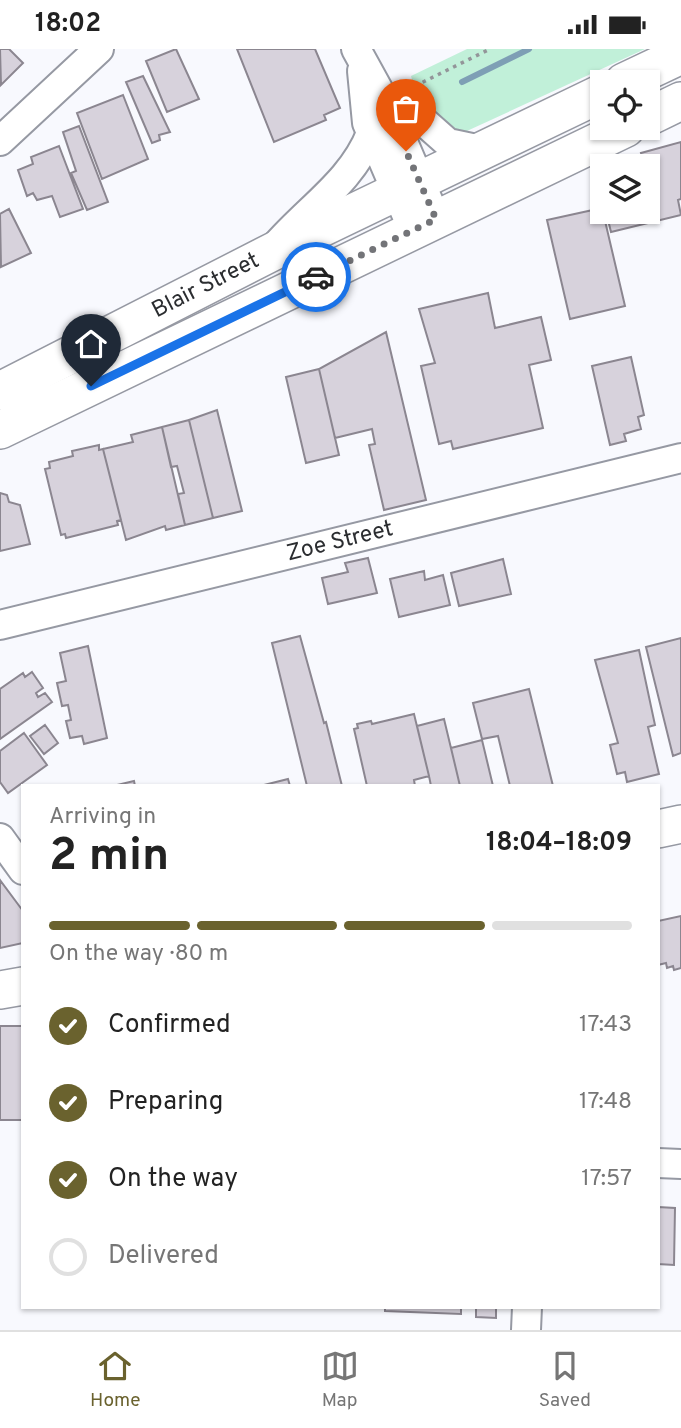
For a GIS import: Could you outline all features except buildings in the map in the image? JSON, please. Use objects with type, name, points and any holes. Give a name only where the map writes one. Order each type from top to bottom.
[{"type":"main road","points":[[649,70],[681,55]]},
{"type":"main road","name":"Blair Street","points":[[0,391],[406,186],[590,99]]},
{"type":"main road","points":[[660,111],[681,101]]},
{"type":"main road","name":"Blair Street","points":[[0,430],[601,140]]},
{"type":"main road","points":[[660,829],[681,824]]},
{"type":"main road","points":[[0,970],[21,968]]},
{"type":"main road","points":[[0,990],[21,986]]},
{"type":"street","points":[[0,141],[99,49]]},
{"type":"street","points":[[359,55],[413,113],[448,143],[481,150]]},
{"type":"street","points":[[359,55],[371,133],[406,186],[425,225]]},
{"type":"street","points":[[394,93],[406,186]]},
{"type":"street","points":[[267,255],[299,218],[333,192],[365,149],[371,133]]},
{"type":"street","name":"Zoe Street","points":[[0,625],[681,458]]},
{"type":"street","points":[[0,838],[21,867]]},
{"type":"street","points":[[660,1163],[681,1164]]},
{"type":"street","points":[[526,1330],[527,1309]]},
{"type":"path","points":[[394,93],[490,49]]},
{"type":"green space","points":[[467,49],[645,49],[599,70],[590,70],[590,74],[456,136],[417,98],[411,76]]},
{"type":"waterway","points":[[462,82],[529,49]]},
{"type":"way so far","points":[[316,277],[436,219],[406,151]]},
{"type":"route","points":[[91,386],[316,277]]}]
